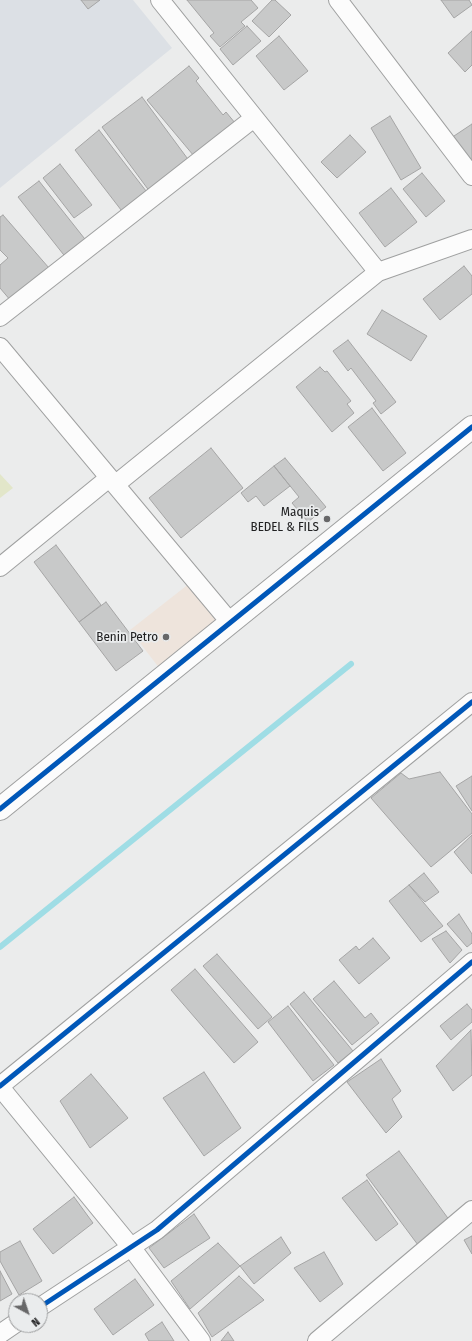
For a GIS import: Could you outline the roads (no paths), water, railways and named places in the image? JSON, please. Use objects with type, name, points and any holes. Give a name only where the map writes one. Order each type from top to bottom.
[{"type":"street","points":[[160,0],[378,272]]},
{"type":"street","points":[[338,0],[472,176]]},
{"type":"street","points":[[0,317],[254,118]]},
{"type":"street","points":[[0,567],[378,272],[472,239]]},
{"type":"street","points":[[0,347],[230,622]]},
{"type":"street","points":[[0,809],[472,427]]},
{"type":"street","points":[[201,1341],[132,1247],[0,1087],[470,711]]},
{"type":"street","points":[[48,1302],[157,1230],[472,962]]},
{"type":"street","points":[[317,1341],[472,1210]]},
{"type":"waterway","points":[[0,947],[351,664]]},
{"type":"place","name":"Maquis BEDEL & FILS","points":[[327,519]]},
{"type":"place","name":"Benin Petro","points":[[166,637]]}]
